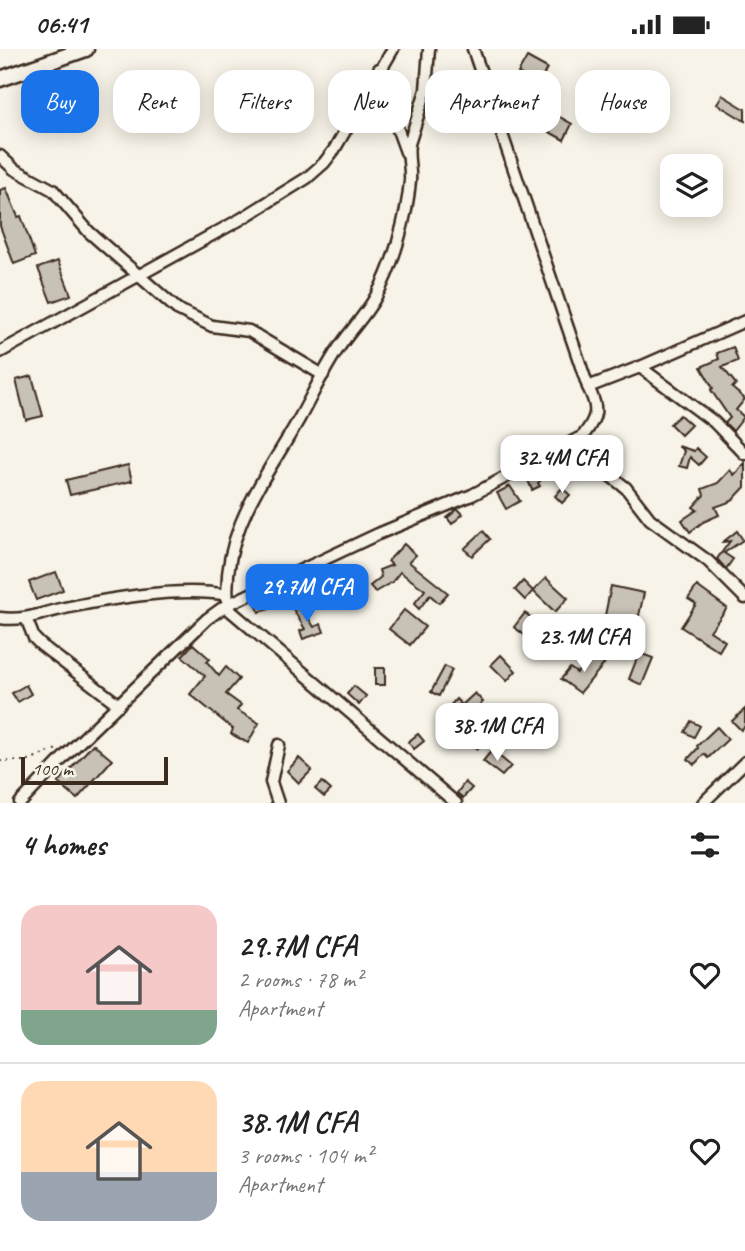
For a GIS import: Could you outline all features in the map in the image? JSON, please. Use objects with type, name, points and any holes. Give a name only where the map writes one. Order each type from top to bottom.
[{"type":"highway","points":[[0,79],[86,49]]},
{"type":"street","points":[[0,352],[241,219],[316,171],[334,150],[393,49]]},
{"type":"street","points":[[407,154],[426,90],[429,49]]},
{"type":"street","points":[[20,803],[66,755],[227,602],[472,495],[575,441],[583,436],[595,419],[596,402],[588,387],[473,49]]},
{"type":"street","points":[[227,602],[231,557],[251,501],[344,340],[375,299],[390,264],[410,181],[410,164],[379,69]]},
{"type":"street","points":[[0,156],[14,169],[53,190],[89,232],[162,297],[193,318],[212,326],[249,331],[323,375]]},
{"type":"street","points":[[588,387],[744,322]]},
{"type":"street","points":[[640,367],[714,422],[745,454]]},
{"type":"street","points":[[575,441],[599,467],[626,488],[650,519],[708,561],[745,598]]},
{"type":"street","points":[[0,618],[26,618],[74,606],[193,591],[227,602],[456,803]]},
{"type":"street","points":[[26,618],[34,638],[41,645],[119,705]]},
{"type":"street","points":[[278,803],[271,782],[279,745]]},
{"type":"street","points":[[703,803],[745,762]]},
{"type":"path","points":[[0,761],[26,761],[59,749]]},
{"type":"building","points":[[527,57],[547,68],[546,70],[520,70]]},
{"type":"building","points":[[722,95],[745,109],[745,121],[717,104]]},
{"type":"building","points":[[561,118],[572,124],[564,140],[551,133],[561,133]]},
{"type":"building","points":[[6,188],[18,217],[21,216],[35,256],[14,264],[0,226],[0,190]]},
{"type":"building","points":[[58,261],[71,295],[51,302],[38,268]]},
{"type":"building","points":[[733,347],[738,361],[722,367],[736,384],[732,388],[745,399],[736,410],[744,417],[733,431],[725,423],[730,418],[711,390],[713,388],[701,367],[719,359],[717,353]]},
{"type":"building","points":[[32,376],[43,416],[26,420],[16,380]]},
{"type":"building","points":[[680,415],[691,425],[681,435],[670,424]]},
{"type":"building","points":[[678,446],[694,451],[696,448],[706,457],[699,465],[690,457],[687,468],[679,466],[684,451]]},
{"type":"building","points":[[577,454],[583,461],[587,475],[566,480],[556,460],[563,455]]},
{"type":"building","points":[[745,463],[745,487],[732,501],[715,507],[719,515],[690,532],[682,520],[697,510],[693,507],[704,495],[702,489],[718,483],[730,470],[734,475]]},
{"type":"building","points":[[128,465],[132,481],[70,495],[66,480]]},
{"type":"building","points":[[540,469],[546,474],[538,483],[540,486],[532,490],[528,480]]},
{"type":"building","points":[[510,486],[520,501],[506,509],[497,493]]},
{"type":"building","points":[[562,488],[570,495],[562,503],[555,496]]},
{"type":"building","points":[[458,509],[463,514],[452,524],[447,518]]},
{"type":"building","points":[[483,531],[490,539],[472,556],[464,549]]},
{"type":"building","points":[[737,531],[743,540],[724,553],[733,559],[726,569],[717,559],[730,541],[723,542]]},
{"type":"building","points":[[404,544],[416,555],[409,562],[448,593],[439,603],[430,595],[419,609],[414,604],[425,590],[400,572],[392,582],[375,592],[370,586],[381,577],[379,570],[392,565],[388,561]]},
{"type":"building","points":[[328,566],[335,576],[340,571],[346,577],[340,583],[348,591],[336,601],[324,588],[327,585],[319,572]]},
{"type":"building","points":[[56,572],[63,590],[36,600],[29,582]]},
{"type":"building","points":[[546,578],[568,598],[555,612],[533,591]]},
{"type":"building","points":[[523,581],[533,591],[525,600],[515,590]]},
{"type":"building","points":[[611,586],[644,593],[632,647],[600,640]]},
{"type":"building","points":[[697,586],[727,608],[710,631],[725,641],[719,651],[681,627],[696,604],[688,599]]},
{"type":"building","points":[[265,597],[269,609],[259,612],[255,601]]},
{"type":"building","points":[[300,604],[314,627],[321,624],[324,632],[303,639],[300,631],[305,629],[293,609]]},
{"type":"building","points":[[404,610],[425,627],[410,645],[389,629]]},
{"type":"building","points":[[525,613],[551,633],[540,647],[514,627]]},
{"type":"building","points":[[193,644],[210,659],[207,662],[219,676],[226,667],[239,679],[226,694],[241,705],[237,710],[259,723],[248,743],[231,734],[233,729],[190,694],[205,676],[182,656]]},
{"type":"building","points":[[591,653],[605,663],[580,693],[561,679],[570,668],[577,673]]},
{"type":"building","points":[[639,653],[653,658],[642,685],[629,679]]},
{"type":"building","points":[[501,655],[516,671],[507,681],[491,665]]},
{"type":"building","points":[[445,666],[452,670],[439,696],[431,692]]},
{"type":"building","points":[[375,668],[385,668],[385,685],[375,685]]},
{"type":"building","points":[[26,685],[31,694],[18,702],[12,693]]},
{"type":"building","points":[[354,686],[366,696],[359,705],[347,694]]},
{"type":"building","points":[[475,693],[483,702],[472,713],[486,727],[477,737],[483,743],[477,749],[437,721],[456,699],[462,705]]},
{"type":"building","points":[[745,709],[745,726],[741,730],[732,721]]},
{"type":"building","points":[[691,721],[700,726],[694,737],[685,732]]},
{"type":"building","points":[[717,727],[728,739],[708,758],[704,754],[694,765],[688,759]]},
{"type":"building","points":[[418,734],[424,741],[414,749],[408,742]]},
{"type":"building","points":[[93,744],[112,760],[77,799],[58,783]]},
{"type":"building","points":[[492,750],[511,766],[502,776],[483,761]]},
{"type":"building","points":[[299,758],[312,770],[299,783],[287,771]]},
{"type":"building","points":[[322,782],[331,790],[324,797],[315,789]]},
{"type":"building","points":[[465,782],[472,788],[463,798],[457,793]]}]
